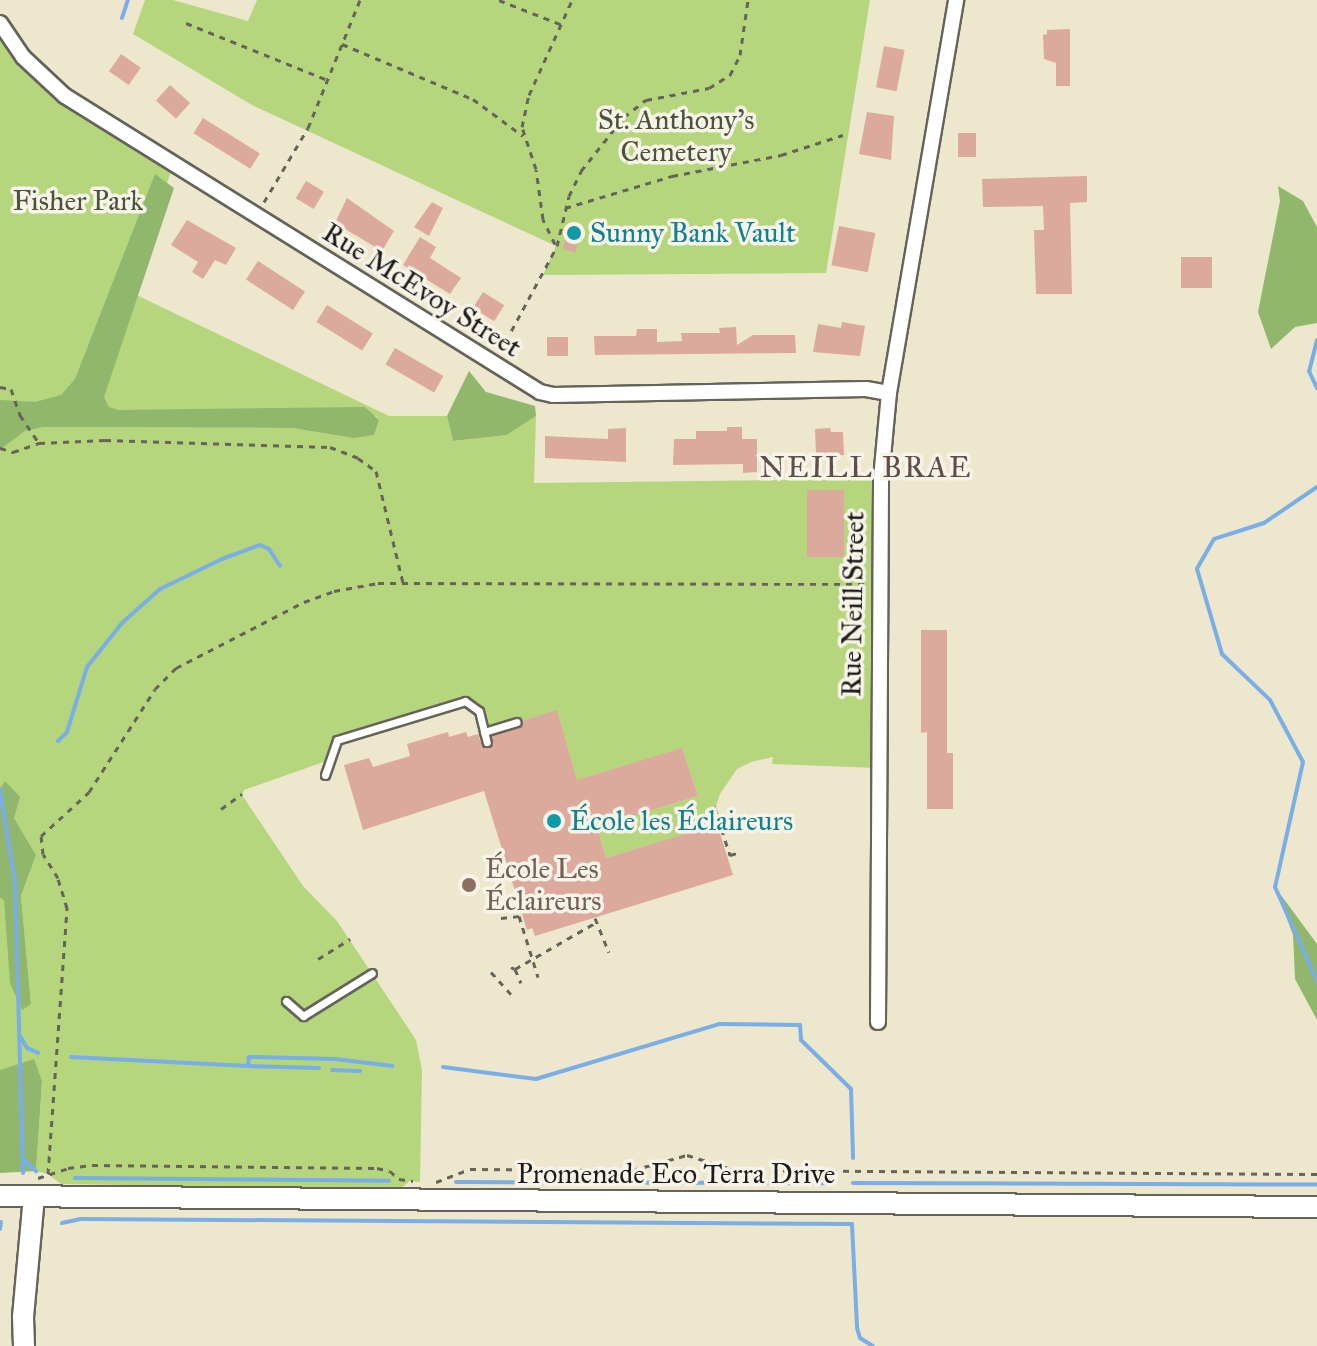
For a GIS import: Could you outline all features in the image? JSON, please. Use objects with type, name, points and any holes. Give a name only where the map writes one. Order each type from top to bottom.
[{"type":"street","name":"Rue Neill Street","points":[[878,1022],[881,479],[889,393],[956,0]]},
{"type":"street","name":"Rue McEvoy Street","points":[[0,23],[23,57],[65,96],[529,387],[553,395],[866,389],[889,393]]},
{"type":"street","name":"Promenade Eco Terra Drive","points":[[0,1196],[34,1188],[1317,1207]]},
{"type":"street","points":[[24,1346],[23,1317],[34,1188]]},
{"type":"lane","points":[[325,775],[337,740],[465,701],[474,704],[479,711],[487,742]]},
{"type":"lane","points":[[484,732],[516,722]]},
{"type":"lane","points":[[286,1001],[303,1016],[372,973]]},
{"type":"path","points":[[254,216],[308,128],[360,0]]},
{"type":"path","points":[[499,0],[560,24]]},
{"type":"path","points":[[557,246],[543,219],[536,169],[524,138],[525,106],[572,0]]},
{"type":"path","points":[[494,365],[557,246],[565,208],[581,171],[634,108],[658,96],[709,88],[730,75],[740,55],[748,0]]},
{"type":"path","points":[[186,23],[328,80]]},
{"type":"path","points":[[342,44],[473,99],[524,138]]},
{"type":"path","points":[[565,208],[672,176],[781,155],[843,135]]},
{"type":"path","points":[[0,387],[11,389],[20,415],[39,443]]},
{"type":"path","points":[[0,448],[13,452],[39,443],[105,440],[330,447],[358,458],[376,471],[403,583]]},
{"type":"path","points":[[48,1174],[67,908],[58,878],[43,854],[41,836],[89,792],[155,689],[176,668],[304,602],[357,586],[403,583],[880,584]]},
{"type":"path","points":[[221,809],[242,794]]},
{"type":"path","points":[[714,806],[730,855],[737,853]]},
{"type":"path","points":[[501,918],[519,916],[538,977]]},
{"type":"path","points":[[521,983],[513,968],[595,920],[609,952]]},
{"type":"path","points":[[318,959],[350,939]]},
{"type":"path","points":[[491,972],[515,999]]},
{"type":"path","points":[[435,1183],[470,1169],[633,1170],[678,1155],[696,1157],[735,1170],[1317,1174]]},
{"type":"path","points":[[34,1188],[48,1174],[92,1165],[377,1168],[410,1181]]},
{"type":"green space","name":"St. Anthony’s Cemetery","points":[[145,0],[173,0],[248,21],[257,0],[870,0],[826,273],[543,275],[556,246],[252,105],[133,34]]},
{"type":"green space","name":"Fisher Park","points":[[0,23],[23,57],[173,166],[128,291],[389,416],[447,416],[453,441],[507,435],[536,416],[534,483],[881,479],[877,768],[772,764],[773,757],[751,762],[737,769],[720,794],[716,806],[722,823],[606,858],[597,827],[698,796],[682,749],[587,777],[578,785],[557,711],[484,732],[479,711],[470,701],[337,740],[332,759],[244,790],[242,795],[303,886],[337,921],[416,1040],[422,1070],[420,1182],[410,1181],[401,1188],[386,1189],[61,1184],[48,1174],[36,1171],[42,1081],[34,1060],[0,1070],[0,898],[4,899],[31,1004],[21,896],[36,855],[14,818],[5,782],[0,789],[0,450],[25,431],[44,427],[292,428],[353,438],[379,420],[376,416],[0,415]]},
{"type":"green space","points":[[155,174],[174,188],[104,397],[109,407],[118,410],[365,407],[379,420],[374,435],[353,438],[292,428],[44,427],[25,431],[0,450],[0,400],[35,402],[61,395],[75,379]]},
{"type":"green space","points":[[1278,186],[1303,201],[1317,227],[1317,323],[1295,327],[1271,349],[1258,312],[1280,201]]},
{"type":"green space","points":[[469,371],[486,392],[535,406],[536,416],[507,435],[453,441],[447,416]]},
{"type":"green space","points":[[5,781],[20,797],[14,818],[36,855],[21,896],[31,1004],[22,1010],[10,983],[4,900],[0,898],[0,789]]},
{"type":"green space","points":[[1275,887],[1317,944],[1317,1020],[1295,979],[1293,935]]},
{"type":"green space","points":[[34,1059],[42,1081],[36,1171],[0,1173],[0,1070]]},
{"type":"building","points":[[1070,29],[1070,86],[1056,86],[1056,63],[1044,59],[1043,35],[1047,34],[1047,30]]},
{"type":"building","points":[[884,46],[905,50],[897,91],[876,87]]},
{"type":"building","points":[[121,54],[141,68],[129,85],[109,71]]},
{"type":"building","points":[[170,85],[190,103],[176,119],[156,101]]},
{"type":"building","points":[[867,112],[894,116],[891,160],[859,154]]},
{"type":"building","points":[[203,118],[260,154],[250,169],[193,133]]},
{"type":"building","points":[[958,133],[976,133],[976,157],[958,157]]},
{"type":"building","points":[[1087,176],[1087,202],[1070,203],[1072,294],[1036,294],[1034,230],[1044,230],[1043,206],[983,207],[982,179]]},
{"type":"building","points":[[306,181],[324,192],[314,209],[296,198]]},
{"type":"building","points":[[347,198],[394,231],[382,251],[335,223]]},
{"type":"building","points":[[432,202],[443,208],[429,236],[414,227]]},
{"type":"building","points":[[187,220],[236,248],[226,265],[215,260],[203,279],[192,272],[198,262],[171,245]]},
{"type":"building","name":"Sunny Bank Vault","points":[[569,223],[582,226],[576,252],[563,249]]},
{"type":"building","points":[[839,226],[875,233],[868,272],[831,265]]},
{"type":"building","points":[[420,237],[436,247],[430,258],[461,278],[450,294],[403,265]]},
{"type":"building","points":[[1181,257],[1212,257],[1212,288],[1181,288]]},
{"type":"building","points":[[258,261],[305,291],[293,310],[246,279]]},
{"type":"building","points":[[483,292],[504,305],[494,321],[473,308]]},
{"type":"building","points":[[327,305],[373,334],[362,351],[316,322]]},
{"type":"building","points":[[842,322],[865,326],[860,356],[813,352],[818,324],[841,328]]},
{"type":"building","points":[[736,327],[737,345],[753,335],[795,335],[796,353],[595,355],[594,336],[636,336],[637,329],[657,329],[657,342],[682,341],[681,333],[720,333],[719,328]]},
{"type":"building","points":[[547,337],[568,337],[568,356],[547,356]]},
{"type":"building","points":[[395,348],[443,376],[434,392],[386,364]]},
{"type":"building","points":[[727,427],[742,427],[742,439],[757,439],[757,472],[743,473],[743,464],[673,465],[674,439],[696,439],[696,431],[727,431]]},
{"type":"building","points":[[626,428],[626,462],[545,458],[545,436],[608,439],[608,429]]},
{"type":"building","points":[[830,428],[831,432],[843,432],[844,455],[816,456],[815,429]]},
{"type":"building","points":[[807,490],[844,490],[844,557],[807,557]]},
{"type":"building","points":[[921,630],[947,630],[947,753],[953,753],[953,809],[927,809],[927,732],[921,733]]},
{"type":"building","name":"École les Éclaireurs","points":[[557,710],[577,780],[682,748],[698,796],[597,827],[606,858],[717,824],[733,875],[535,936],[532,928],[527,930],[484,791],[363,830],[344,765],[369,758],[373,767],[410,756],[407,744],[448,732],[449,737],[466,732],[468,737],[478,734],[482,746],[489,748],[492,736],[519,728],[522,721]]},
{"type":"waterway","points":[[122,18],[128,0]]},
{"type":"waterway","points":[[1317,340],[1309,371],[1317,388]]},
{"type":"waterway","points":[[1317,487],[1264,523],[1214,539],[1197,569],[1222,654],[1270,700],[1303,762],[1275,887],[1317,981]]},
{"type":"waterway","points":[[58,741],[67,732],[87,667],[122,623],[160,589],[222,559],[260,545],[269,549],[280,566]]},
{"type":"waterway","points":[[0,789],[15,883],[23,1173]]},
{"type":"waterway","points":[[443,1067],[536,1079],[719,1024],[800,1025],[801,1040],[851,1089],[853,1158]]},
{"type":"waterway","points":[[20,1036],[27,1048],[38,1053]]},
{"type":"waterway","points":[[71,1057],[248,1066],[249,1057],[335,1059],[393,1066]]},
{"type":"waterway","points":[[248,1066],[319,1068]]},
{"type":"waterway","points":[[332,1070],[360,1071]]},
{"type":"waterway","points":[[23,1159],[36,1171]]},
{"type":"waterway","points":[[75,1178],[389,1181]]},
{"type":"waterway","points":[[456,1182],[833,1183]]},
{"type":"waterway","points":[[853,1183],[1317,1185]]},
{"type":"waterway","points":[[62,1223],[81,1219],[852,1224],[857,1328],[860,1338],[873,1346]]},
{"type":"waterway","points":[[0,1229],[1,1222]]},
{"type":"place","name":"Sunny Bank Vault","points":[[574,233]]},
{"type":"place","name":"École les Éclaireurs","points":[[554,821]]},
{"type":"place","name":"École Les Éclaireurs","points":[[469,885]]},
{"type":"district","name":"NEILL BRAE","points":[[866,467]]}]
